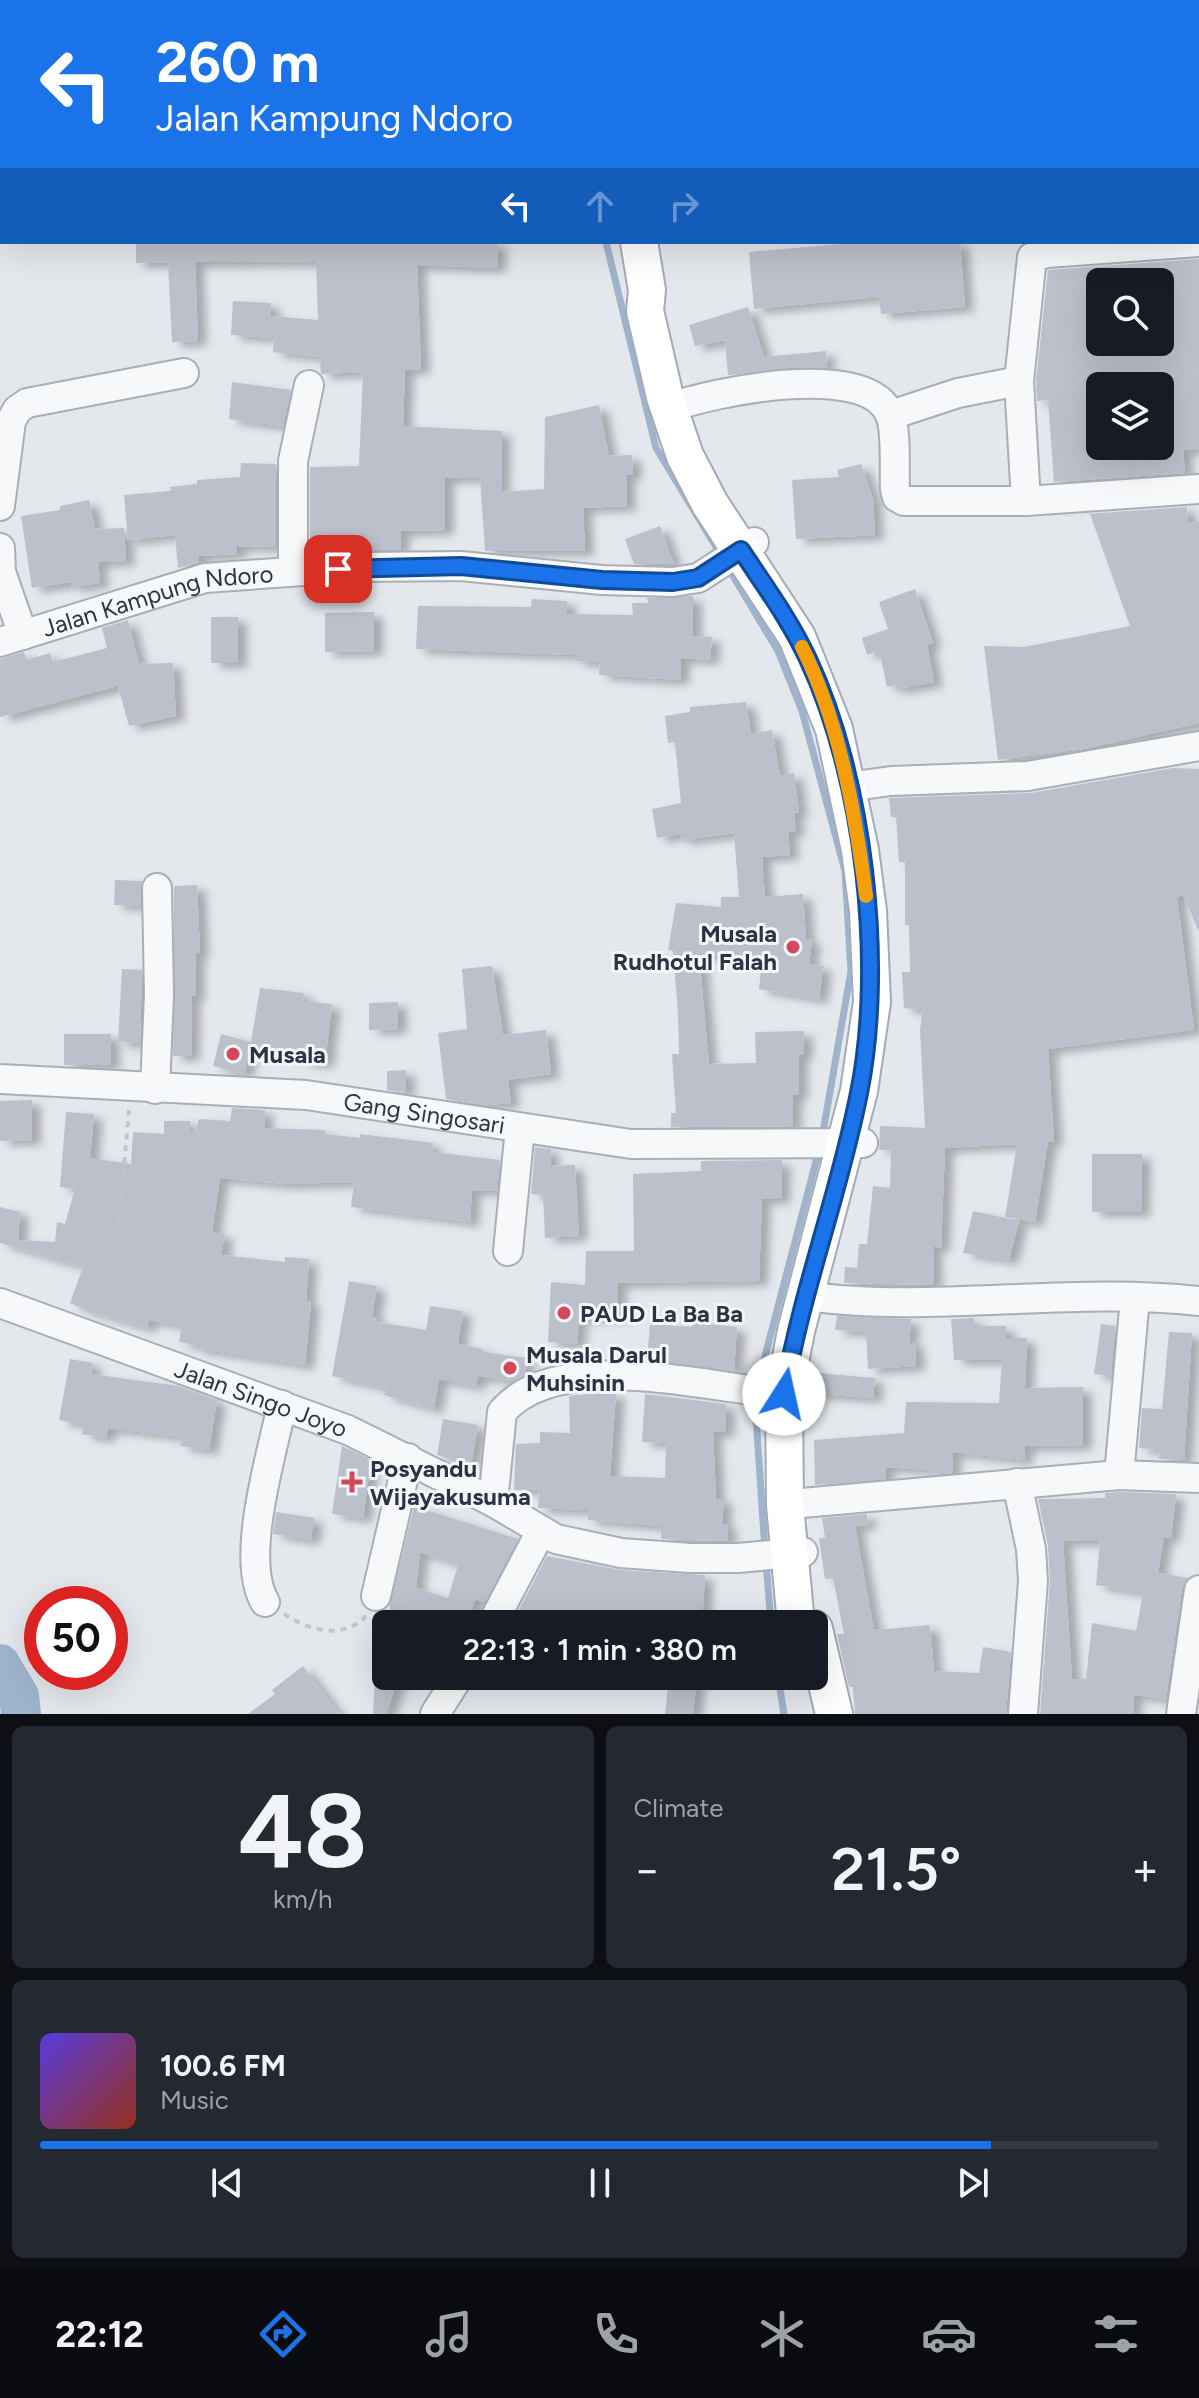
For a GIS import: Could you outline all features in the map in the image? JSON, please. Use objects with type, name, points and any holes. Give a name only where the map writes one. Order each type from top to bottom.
[{"type":"main road","points":[[639,244],[647,290],[657,308],[676,405],[744,548],[812,631],[832,675],[885,905],[890,990],[884,1052],[850,1142],[813,1296],[781,1394],[785,1505],[795,1610]]},
{"type":"main road","points":[[809,1610],[789,1553],[802,1503],[802,1396],[813,1296]]},
{"type":"main road","points":[[828,1688],[834,1714]]},
{"type":"main road","points":[[812,1690],[818,1714]]},
{"type":"street","points":[[1026,501],[1019,381],[1032,257],[1047,253],[1171,244]]},
{"type":"street","points":[[0,506],[11,421],[17,410],[27,403],[184,373]]},
{"type":"street","points":[[891,415],[958,393],[1019,381]]},
{"type":"street","points":[[293,571],[293,461],[309,385]]},
{"type":"street","points":[[676,405],[743,389],[853,385],[872,393],[891,415],[895,489],[897,497],[904,501],[1026,501],[1199,489]]},
{"type":"street","points":[[0,548],[12,639]]},
{"type":"street","name":"Jalan Kampung Ndoro","points":[[12,639],[191,581],[293,571],[461,566],[649,582],[688,581],[707,573],[744,548]]},
{"type":"street","points":[[855,785],[1028,776],[1199,746]]},
{"type":"street","points":[[143,1088],[159,994],[157,888]]},
{"type":"street","name":"Gang Singosari","points":[[0,1079],[306,1095],[631,1144],[850,1142]]},
{"type":"street","points":[[508,1251],[520,1128]]},
{"type":"street","points":[[813,1296],[1199,1301]]},
{"type":"street","points":[[1119,1475],[1135,1298]]},
{"type":"street","name":"Jalan Singo Joyo","points":[[0,1303],[348,1430],[493,1502],[540,1533],[586,1548],[621,1553],[738,1558],[789,1553]]},
{"type":"street","points":[[493,1502],[499,1420],[509,1404],[532,1390],[585,1374],[781,1394]]},
{"type":"street","points":[[265,1602],[258,1587],[255,1531],[282,1405]]},
{"type":"street","points":[[376,1596],[408,1458]]},
{"type":"street","points":[[802,1503],[1119,1475],[1199,1478]]},
{"type":"street","points":[[1017,1483],[1031,1549],[1033,1581],[1023,1714]]},
{"type":"street","points":[[499,1610],[540,1533]]},
{"type":"street","points":[[1181,1714],[1199,1590]]},
{"type":"street","points":[[435,1714],[450,1690]]},
{"type":"path","points":[[119,1223],[143,1088]]},
{"type":"path","points":[[265,1602],[296,1622],[335,1633],[354,1628],[376,1596]]},
{"type":"building","points":[[136,244],[498,244],[497,268],[417,265],[421,369],[405,370],[403,426],[502,431],[501,492],[544,489],[545,417],[599,405],[609,456],[632,455],[633,475],[626,475],[627,506],[583,508],[585,551],[485,551],[480,478],[445,478],[445,530],[401,531],[400,550],[359,550],[360,539],[310,538],[310,467],[359,466],[363,372],[321,374],[320,357],[273,352],[274,338],[231,335],[233,301],[271,303],[271,316],[318,320],[316,261],[195,262],[198,341],[172,342],[168,262],[136,263]]},
{"type":"building","points":[[841,244],[960,244],[965,307],[881,314],[879,297],[754,309],[749,252]]},
{"type":"building","points":[[1199,259],[1199,449],[1183,450],[1185,473],[1054,482],[1048,400],[1037,401],[1036,381],[1048,270]]},
{"type":"building","points":[[748,307],[764,357],[826,351],[827,368],[786,368],[728,375],[725,340],[695,346],[689,325]]},
{"type":"building","points":[[232,382],[291,390],[283,426],[229,419]]},
{"type":"building","points":[[241,463],[276,464],[276,547],[237,546],[237,554],[199,556],[199,562],[178,568],[175,535],[128,540],[124,495],[171,491],[170,487],[197,484],[197,480],[240,477]]},
{"type":"building","points":[[861,464],[873,499],[875,535],[796,539],[792,480],[839,477],[837,470]]},
{"type":"building","points":[[89,500],[95,529],[124,528],[126,561],[98,562],[100,583],[72,587],[71,582],[32,588],[21,516],[60,510],[60,506]]},
{"type":"building","points":[[1187,507],[1188,523],[1199,522],[1199,723],[1083,749],[998,760],[984,646],[1024,647],[1130,626],[1090,514],[1057,516]]},
{"type":"building","points":[[660,526],[674,564],[634,564],[625,539]]},
{"type":"building","points":[[915,589],[933,643],[927,645],[934,682],[897,689],[896,685],[887,687],[879,650],[867,655],[862,638],[888,629],[879,602]]},
{"type":"building","points":[[693,596],[693,636],[712,637],[710,660],[681,658],[680,680],[599,675],[600,662],[575,661],[576,655],[416,649],[418,606],[531,607],[532,599],[567,601],[567,614],[633,615],[632,603],[648,603],[647,598]]},
{"type":"building","points":[[374,612],[374,651],[325,652],[325,613]]},
{"type":"building","points":[[211,617],[238,617],[238,663],[211,663]]},
{"type":"building","points":[[128,620],[139,664],[173,663],[176,716],[129,726],[118,686],[0,717],[0,659],[24,652],[26,660],[50,653],[53,662],[107,648],[102,628]]},
{"type":"building","points":[[746,702],[751,734],[772,730],[780,776],[794,773],[799,812],[794,813],[796,831],[788,832],[790,855],[762,857],[765,897],[803,894],[806,939],[812,939],[809,964],[823,966],[819,999],[759,989],[762,960],[699,954],[709,1064],[756,1063],[755,1032],[804,1031],[804,1055],[799,1055],[799,1095],[793,1095],[793,1126],[671,1127],[671,1113],[676,1113],[672,1054],[679,1054],[673,951],[668,950],[676,903],[721,907],[721,897],[739,897],[734,833],[681,840],[680,834],[657,838],[652,809],[681,803],[675,742],[668,743],[665,716],[690,712],[690,707]]},
{"type":"building","points":[[1173,768],[1199,769],[1199,932],[1183,895],[1177,897],[1194,1030],[1048,1049],[1054,1141],[1048,1142],[1035,1222],[1005,1217],[1017,1144],[945,1148],[941,1248],[933,1246],[934,1285],[844,1283],[845,1267],[857,1268],[859,1244],[867,1244],[873,1186],[890,1188],[891,1150],[879,1150],[880,1126],[925,1128],[920,1029],[923,1010],[904,1008],[902,972],[910,972],[909,925],[905,925],[905,862],[899,862],[896,817],[891,817],[889,798],[1031,793]]},
{"type":"building","points":[[115,880],[142,881],[140,906],[114,905]]},
{"type":"building","points":[[197,885],[200,953],[196,953],[196,996],[192,996],[191,1056],[173,1056],[174,886]]},
{"type":"building","points":[[492,966],[503,1035],[546,1030],[551,1074],[508,1080],[511,1103],[488,1105],[446,1099],[438,1033],[467,1029],[462,969]]},
{"type":"building","points":[[122,969],[142,970],[140,1043],[118,1042]]},
{"type":"building","points":[[260,988],[304,993],[303,1001],[332,1004],[325,1063],[301,1061],[302,1054],[251,1047],[244,1074],[213,1066],[221,1034],[251,1042]]},
{"type":"building","points":[[398,1002],[398,1029],[369,1030],[369,1003]]},
{"type":"building","points":[[64,1034],[111,1034],[111,1065],[64,1065]]},
{"type":"building","points":[[406,1070],[406,1093],[387,1090],[387,1071]]},
{"type":"building","points":[[32,1100],[32,1140],[0,1141],[0,1101]]},
{"type":"building","points":[[232,1108],[265,1110],[264,1128],[325,1130],[325,1134],[360,1138],[360,1134],[433,1143],[432,1152],[500,1160],[497,1191],[472,1190],[470,1222],[351,1207],[354,1182],[286,1184],[220,1178],[212,1232],[225,1235],[221,1255],[285,1262],[285,1257],[309,1259],[306,1301],[311,1302],[305,1365],[194,1348],[195,1345],[179,1342],[182,1326],[149,1320],[147,1328],[91,1312],[70,1303],[83,1267],[0,1243],[0,1207],[20,1212],[18,1240],[55,1242],[57,1222],[65,1224],[75,1189],[60,1187],[66,1112],[94,1114],[90,1158],[131,1164],[133,1132],[164,1134],[164,1121],[190,1121],[190,1132],[195,1133],[199,1119],[230,1121]]},
{"type":"building","points":[[535,1147],[551,1149],[550,1166],[575,1165],[579,1236],[545,1238],[543,1195],[531,1194]]},
{"type":"building","points":[[1092,1154],[1142,1154],[1141,1212],[1092,1212]]},
{"type":"building","points":[[782,1160],[781,1199],[762,1199],[759,1281],[618,1283],[617,1317],[579,1317],[577,1344],[548,1342],[551,1282],[585,1285],[586,1251],[634,1251],[633,1174],[701,1171],[701,1161]]},
{"type":"building","points":[[973,1211],[1019,1221],[1009,1260],[963,1253]]},
{"type":"building","points":[[349,1281],[377,1286],[372,1317],[377,1317],[377,1322],[426,1330],[430,1306],[463,1311],[458,1344],[483,1349],[483,1352],[528,1358],[525,1375],[514,1381],[478,1376],[476,1386],[439,1379],[434,1409],[384,1395],[386,1388],[332,1376]]},
{"type":"building","points":[[837,1316],[911,1319],[909,1343],[915,1343],[916,1366],[868,1369],[866,1332],[835,1330]]},
{"type":"building","points":[[974,1318],[974,1326],[1006,1326],[1006,1338],[1027,1338],[1025,1388],[1083,1387],[1083,1445],[1025,1446],[1024,1460],[953,1452],[952,1473],[927,1475],[928,1470],[885,1467],[886,1479],[815,1485],[814,1440],[904,1433],[906,1402],[999,1403],[1002,1360],[954,1360],[951,1319]]},
{"type":"building","points":[[693,1322],[737,1327],[734,1371],[647,1360],[650,1324],[692,1327]]},
{"type":"building","points":[[1101,1324],[1115,1326],[1111,1376],[1094,1374]]},
{"type":"building","points":[[1169,1332],[1192,1333],[1184,1460],[1159,1459],[1160,1450],[1139,1448],[1142,1408],[1162,1409]]},
{"type":"building","points":[[70,1359],[93,1363],[91,1374],[178,1386],[217,1400],[209,1450],[180,1446],[182,1437],[108,1428],[106,1438],[82,1434],[84,1425],[59,1420]]},
{"type":"building","points":[[817,1373],[875,1378],[873,1398],[816,1394]]},
{"type":"building","points":[[616,1393],[610,1476],[665,1478],[666,1443],[642,1442],[645,1394],[726,1404],[726,1432],[713,1432],[716,1499],[724,1499],[722,1524],[728,1524],[728,1541],[661,1539],[661,1526],[588,1520],[588,1510],[538,1508],[539,1490],[514,1490],[516,1444],[540,1443],[540,1432],[570,1433],[569,1396]]},
{"type":"building","points":[[443,1419],[478,1425],[471,1466],[437,1455]]},
{"type":"building","name":"Posyandu Wijayakusuma","points":[[342,1446],[371,1460],[363,1518],[332,1514]]},
{"type":"building","points":[[1105,1493],[1176,1494],[1171,1538],[1164,1537],[1158,1573],[1188,1578],[1182,1588],[1166,1699],[1134,1695],[1133,1714],[1040,1714],[1050,1580],[1048,1546],[1038,1499],[1105,1498]],"holes":[[[1063,1541],[1100,1541],[1096,1585],[1143,1593],[1136,1631],[1092,1623],[1086,1679],[1072,1679]]]},
{"type":"building","points":[[414,1506],[518,1539],[485,1602],[475,1599],[471,1610],[390,1610]],"holes":[[[420,1552],[458,1565],[448,1598],[416,1588]]]},
{"type":"building","points":[[276,1512],[314,1518],[311,1540],[273,1534]]},
{"type":"building","points":[[867,1514],[868,1524],[855,1526],[874,1630],[930,1625],[934,1671],[979,1673],[983,1647],[1011,1652],[1006,1714],[855,1714],[853,1687],[849,1687],[837,1634],[844,1634],[833,1578],[825,1579],[819,1538],[825,1538],[822,1518]]},
{"type":"building","points":[[547,1556],[620,1570],[705,1575],[703,1610],[519,1610]]},
{"type":"building","points":[[303,1666],[339,1714],[248,1714],[275,1694],[272,1690]]},
{"type":"building","points":[[374,1690],[394,1690],[386,1714],[373,1714]]},
{"type":"building","points":[[668,1690],[696,1690],[693,1714],[665,1714]]},
{"type":"waterway","points":[[606,244],[656,448],[721,555]]},
{"type":"waterway","points":[[727,566],[778,651],[802,711],[845,871],[851,971],[822,1138]]},
{"type":"waterway","points":[[761,1387],[764,1360],[819,1150]]},
{"type":"waterway","points":[[759,1399],[756,1418],[765,1550]]},
{"type":"waterway","points":[[766,1562],[770,1610]]},
{"type":"waterway","points":[[0,1664],[19,1696],[21,1714]]},
{"type":"waterway","points":[[780,1690],[784,1714]]},
{"type":"slow traffic","points":[[802,647],[818,681],[834,729],[860,850],[866,896]]},
{"type":"place","name":"Musala Rudhotul Falah","points":[[793,947]]},
{"type":"place","name":"Musala","points":[[233,1054]]},
{"type":"place","name":"PAUD La Ba Ba","points":[[564,1313]]},
{"type":"place","name":"Musala Darul Muhsinin","points":[[510,1368]]},
{"type":"place","name":"Posyandu Wijayakusuma","points":[[352,1482]]},
{"type":"route","points":[[338,569],[461,566],[602,580],[673,582],[698,578],[741,550],[797,637],[818,681],[834,729],[860,850],[868,911],[872,1002],[848,1142],[796,1331],[784,1394]]}]
